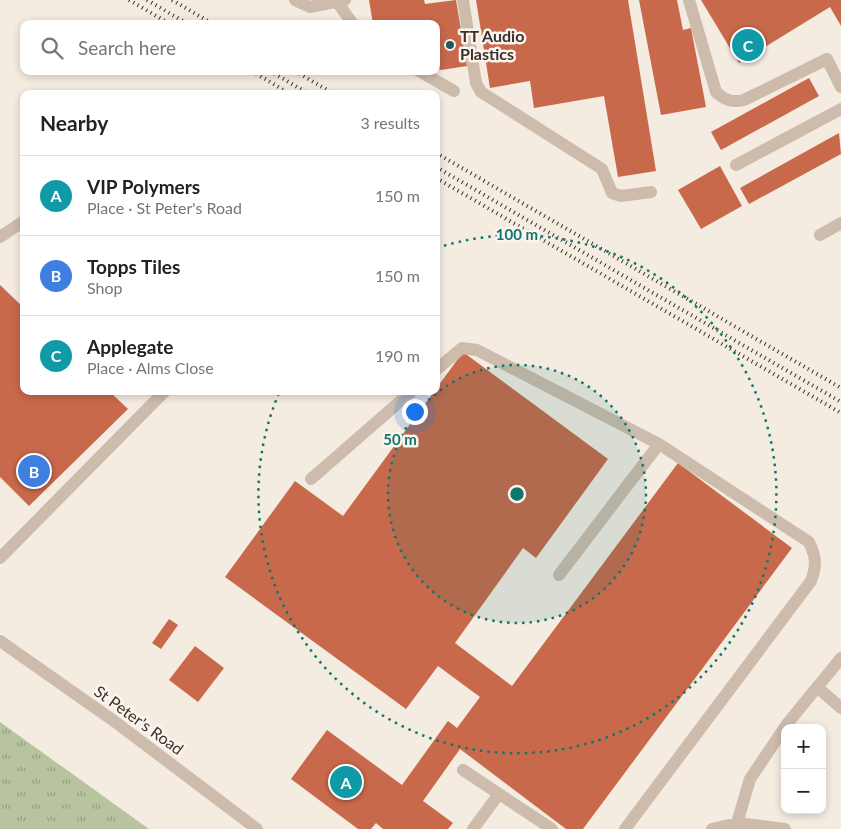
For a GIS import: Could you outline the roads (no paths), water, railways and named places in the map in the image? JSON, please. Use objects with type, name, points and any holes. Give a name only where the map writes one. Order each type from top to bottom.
[{"type":"street","points":[[295,0],[310,7],[341,1],[351,20]]},
{"type":"street","points":[[463,0],[476,83],[481,92],[602,169],[612,193],[621,196],[651,192]]},
{"type":"street","points":[[689,0],[716,92],[724,99],[734,102],[744,100],[827,59],[841,87]]},
{"type":"street","points":[[426,75],[454,91]]},
{"type":"street","points":[[736,165],[841,109]]},
{"type":"street","points":[[820,235],[841,223]]},
{"type":"street","points":[[0,238],[20,224]]},
{"type":"street","points":[[440,367],[462,348],[476,350],[658,444],[809,542],[815,554],[816,566],[811,581],[626,829]]},
{"type":"street","points":[[0,558],[161,395]]},
{"type":"street","points":[[311,479],[407,395]]},
{"type":"street","points":[[558,575],[658,444]]},
{"type":"street","name":"St Peter's Road","points":[[0,641],[114,721],[257,829]]},
{"type":"street","points":[[736,823],[750,779],[787,724],[841,658]]},
{"type":"street","points":[[817,687],[841,708]]},
{"type":"street","points":[[463,770],[552,829]]},
{"type":"street","points":[[473,829],[499,794]]},
{"type":"street","points":[[712,829],[736,823],[786,829]]},
{"type":"railway","points":[[129,0],[163,20]]},
{"type":"railway","points":[[147,0],[181,20]]},
{"type":"railway","points":[[172,0],[206,20]]},
{"type":"railway","points":[[259,75],[283,90]]},
{"type":"railway","points":[[277,75],[302,90]]},
{"type":"railway","points":[[302,75],[327,90]]},
{"type":"railway","points":[[440,155],[841,388]]},
{"type":"railway","points":[[440,169],[841,402]]},
{"type":"railway","points":[[440,180],[841,413]]},
{"type":"place","name":"TT Audio Plastics","points":[[450,45]]},
{"type":"place","name":"Applegate","points":[[748,45]]},
{"type":"place","name":"Topps Tiles","points":[[34,471]]},
{"type":"place","name":"VIP Polymers","points":[[346,782]]}]
